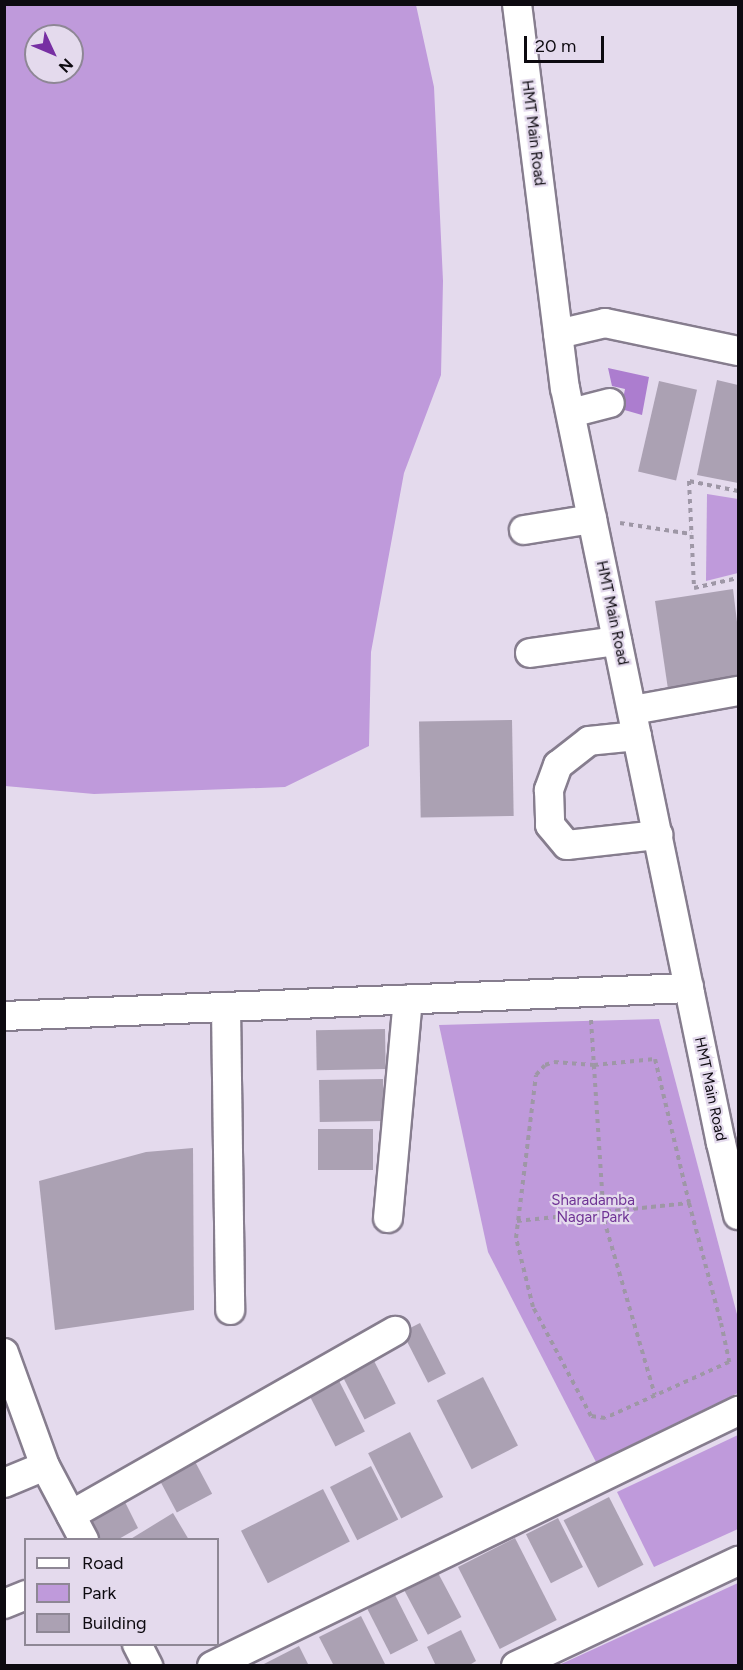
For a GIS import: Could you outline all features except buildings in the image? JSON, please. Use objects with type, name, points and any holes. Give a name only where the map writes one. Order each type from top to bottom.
[{"type":"street","name":"HMT Main Road","points":[[517,4],[565,388],[738,1215]]},
{"type":"street","points":[[558,334],[605,323],[738,351]]},
{"type":"street","points":[[571,413],[610,403]]},
{"type":"street","points":[[524,530],[592,519]]},
{"type":"street","points":[[530,653],[617,641]]},
{"type":"street","points":[[658,835],[567,845],[550,825],[549,790],[558,765],[589,741],[635,723],[738,692]]},
{"type":"street","points":[[4,1016],[690,988]]},
{"type":"street","points":[[388,1218],[408,1000]]},
{"type":"street","points":[[226,1007],[230,1310]]},
{"type":"street","points":[[4,1353],[14,1411],[78,1527],[395,1331]]},
{"type":"street","points":[[212,1665],[738,1412]]},
{"type":"street","points":[[4,1483],[45,1466]]},
{"type":"street","points":[[516,1665],[738,1561]]},
{"type":"street","points":[[4,1604],[24,1596]]},
{"type":"street","points":[[138,1646],[148,1665]]},
{"type":"path","points":[[738,491],[689,481],[694,588],[738,578]]},
{"type":"path","points":[[592,519],[692,534]]},
{"type":"path","points":[[589,992],[603,1212],[655,1395]]},
{"type":"path","points":[[655,1059],[729,1362],[605,1418],[591,1416],[533,1307],[516,1238],[536,1074],[545,1065],[554,1062],[594,1065],[655,1059]]},
{"type":"path","points":[[517,1221],[689,1203]]},
{"type":"green space","points":[[4,5],[416,5],[434,87],[443,281],[441,375],[404,473],[371,652],[369,746],[285,787],[94,794],[5,786]]},
{"type":"green space","points":[[707,494],[738,499],[738,573],[706,581]]},
{"type":"green space","name":"Sharadamba Nagar Park","points":[[659,1019],[738,1318],[738,1393],[596,1462],[488,1252],[439,1025]]},
{"type":"green space","points":[[738,1435],[738,1529],[654,1567],[617,1492]]},
{"type":"green space","points":[[738,1583],[738,1665],[559,1665]]},
{"type":"shaded area","points":[[608,368],[649,377],[642,415],[621,409],[625,389],[612,386]]}]
